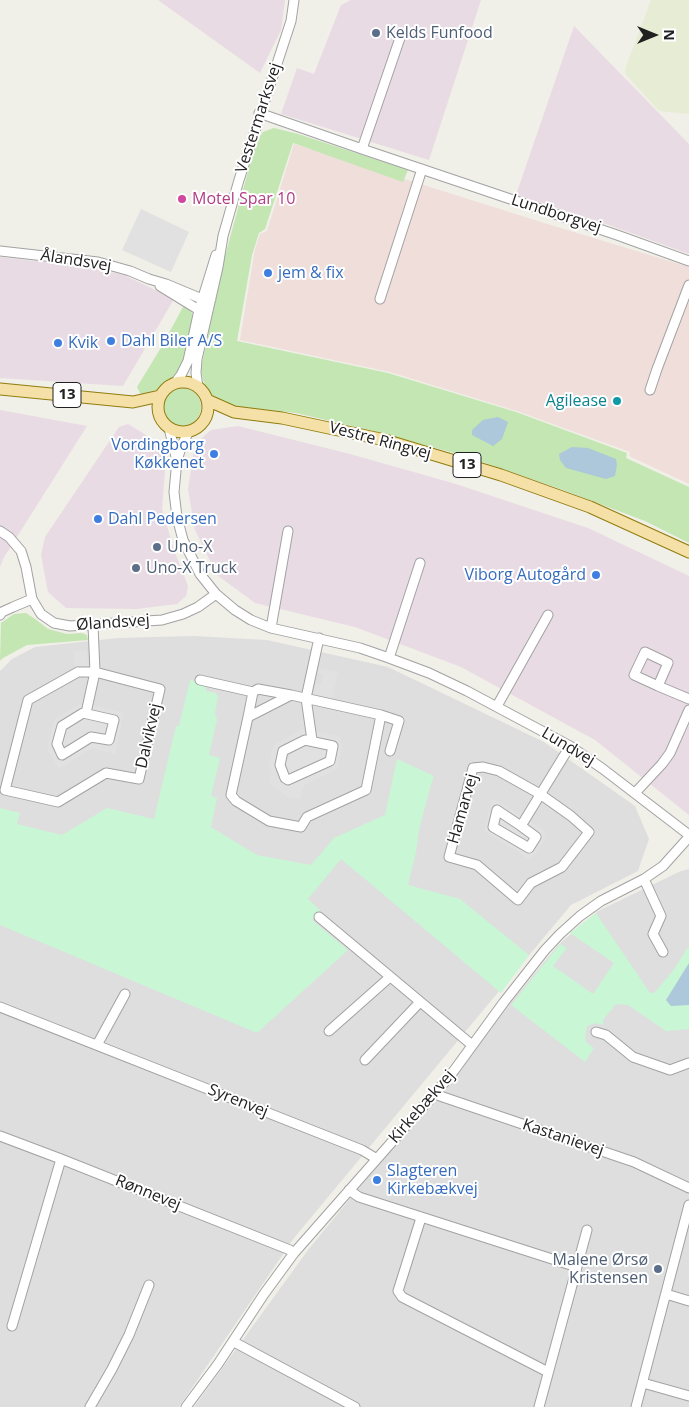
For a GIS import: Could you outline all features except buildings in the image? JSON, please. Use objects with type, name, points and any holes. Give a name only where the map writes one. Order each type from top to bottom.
[{"type":"main road","points":[[175,383],[187,382],[202,391],[207,400],[208,410],[204,420]]},
{"type":"main road","name":"13","points":[[0,389],[133,402],[160,396],[166,388],[175,383]]},
{"type":"main road","points":[[159,415],[158,405],[160,396]]},
{"type":"main road","name":"Vestre Ringvej","points":[[207,400],[234,412],[282,418],[385,440],[492,472],[590,508],[689,552]]},
{"type":"main road","name":"13","points":[[133,402],[159,415],[169,428]]},
{"type":"main road","name":"Vestre Ringvej","points":[[204,420],[234,412]]},
{"type":"main road","name":"13","points":[[190,431],[198,427],[204,420]]},
{"type":"main road","points":[[169,428],[179,432],[190,431]]},
{"type":"street","name":"Vestermarksvej","points":[[198,387],[197,359],[206,299],[238,180],[291,21],[294,0]]},
{"type":"street","points":[[362,150],[400,38]]},
{"type":"street","name":"Lundborgvej","points":[[260,113],[362,150],[689,260]]},
{"type":"street","points":[[380,299],[422,169]]},
{"type":"street","name":"Ålandsvej","points":[[0,250],[98,262],[130,271],[149,279],[204,309]]},
{"type":"street","name":"Ålandsvej","points":[[149,279],[206,299]]},
{"type":"street","points":[[650,390],[689,285]]},
{"type":"street","name":"Vestermarksvej","points":[[175,383],[188,361],[204,309]]},
{"type":"street","name":"Lundvej","points":[[169,428],[177,460]]},
{"type":"street","name":"Lundvej","points":[[190,431],[182,445],[177,460],[174,492],[177,517],[183,540],[200,574],[216,594],[235,610],[251,620],[271,628],[360,648],[389,658],[429,673],[497,706],[570,746],[635,793],[689,836]]},
{"type":"street","name":"Ølandsvej","points":[[0,531],[9,537],[20,551],[26,567],[32,599],[41,614],[54,623],[70,626],[93,626],[162,620],[198,607],[216,594]]},
{"type":"street","points":[[271,628],[288,531]]},
{"type":"street","points":[[389,658],[420,563]]},
{"type":"street","points":[[0,615],[13,606],[32,599]]},
{"type":"street","points":[[497,706],[548,615]]},
{"type":"street","points":[[86,713],[95,672],[93,626]]},
{"type":"street","points":[[312,740],[306,698],[318,638]]},
{"type":"street","name":"Dalvikvej","points":[[78,672],[95,672],[160,689],[139,779],[106,773],[58,802],[5,790],[28,700],[78,672]]},
{"type":"street","points":[[200,680],[253,692],[258,689],[306,698],[381,715],[399,721],[390,751]]},
{"type":"street","points":[[658,686],[689,699]]},
{"type":"street","points":[[253,692],[231,795],[236,801],[269,822],[301,827],[307,817],[366,790],[381,715]]},
{"type":"street","points":[[248,717],[291,695]]},
{"type":"street","points":[[635,793],[670,753],[689,710]]},
{"type":"street","points":[[86,713],[114,720],[108,740],[91,737],[62,755],[57,744],[62,726],[86,713]]},
{"type":"street","points":[[305,740],[312,740],[333,746],[330,762],[288,780],[285,778],[280,764],[283,751],[305,740]]},
{"type":"street","points":[[521,826],[570,746]]},
{"type":"street","name":"Hamarvej","points":[[483,767],[499,771],[540,794],[571,816],[589,832],[562,867],[531,883],[518,900],[477,865],[449,857],[473,768],[483,767]]},
{"type":"street","name":"Hamarvej","points":[[497,810],[505,816],[521,826],[536,837],[529,848],[493,827],[497,810]]},
{"type":"street","name":"Kirkebækvej","points":[[190,1406],[264,1294],[294,1253],[450,1076],[545,950],[580,916],[601,901],[644,879],[663,866],[689,836]]},
{"type":"street","points":[[644,879],[661,916],[654,934],[663,952]]},
{"type":"street","points":[[319,917],[472,1045]]},
{"type":"street","points":[[329,1031],[390,976]]},
{"type":"street","points":[[97,1045],[126,994]]},
{"type":"street","points":[[365,1060],[420,1002]]},
{"type":"street","name":"Syrenvej","points":[[0,1007],[362,1150],[377,1159]]},
{"type":"street","points":[[596,1032],[606,1035],[633,1057],[670,1070],[689,1062]]},
{"type":"street","name":"Kastanievej","points":[[436,1092],[440,1096],[634,1162],[689,1188]]},
{"type":"street","name":"Rønnevej","points":[[0,1136],[294,1253]]},
{"type":"street","points":[[12,1326],[61,1159]]},
{"type":"street","points":[[349,1190],[359,1197],[577,1267]]},
{"type":"street","points":[[636,1407],[689,1206]]},
{"type":"street","points":[[422,1218],[398,1291],[402,1297],[548,1372]]},
{"type":"street","points":[[539,1407],[587,1230]]},
{"type":"street","points":[[90,1407],[129,1335],[149,1285]]},
{"type":"street","points":[[666,1294],[689,1301]]},
{"type":"street","points":[[234,1342],[355,1407]]},
{"type":"street","points":[[643,1384],[689,1396]]},
{"type":"shaded area","points":[[158,0],[285,0],[281,30],[260,73]]},
{"type":"shaded area","points":[[351,0],[481,0],[429,160],[281,114],[297,68],[314,74],[341,5]]},
{"type":"shaded area","points":[[574,26],[689,144],[689,254],[609,225],[516,195]]},
{"type":"shaded area","points":[[294,144],[689,267],[689,484],[629,456],[630,452],[517,411],[390,372],[240,340],[255,249],[260,234],[267,231]]},
{"type":"shaded area","points":[[141,209],[189,232],[171,272],[122,250]]},
{"type":"shaded area","points":[[0,257],[88,267],[124,275],[174,299],[123,386],[0,378]]},
{"type":"shaded area","points":[[0,410],[87,426],[3,559],[0,567]]},
{"type":"shaded area","points":[[128,424],[146,435],[163,452],[165,472],[162,509],[174,550],[188,586],[186,596],[177,604],[137,609],[66,608],[48,592],[41,555],[45,537],[119,427]]},
{"type":"shaded area","points":[[238,426],[350,454],[456,484],[588,528],[689,576],[689,815],[595,740],[461,667],[355,627],[255,603],[217,575],[195,530],[188,489],[195,444],[211,430]]},
{"type":"shaded area","points":[[194,636],[267,640],[388,667],[544,742],[635,806],[649,839],[638,871],[571,905],[294,1238],[179,1407],[0,1407],[0,671],[12,659],[35,647],[118,638]]},
{"type":"shaded area","points":[[87,650],[88,669],[75,670],[73,651]]},
{"type":"shaded area","points":[[319,668],[338,672],[332,699],[313,694],[316,684],[321,685],[324,674],[318,673]]},
{"type":"shaded area","points":[[79,705],[93,705],[124,713],[115,754],[93,748],[59,769],[47,749],[54,719]]},
{"type":"shaded area","points":[[303,729],[340,737],[342,747],[337,769],[304,785],[300,799],[287,797],[269,783],[272,769],[268,768],[273,745]]},
{"type":"shaded area","points":[[492,798],[544,830],[545,840],[534,857],[529,859],[484,831]]},
{"type":"shaded area","points":[[689,869],[689,1407],[194,1407],[308,1250],[558,945],[598,911],[681,871]]},
{"type":"green space","points":[[651,0],[689,0],[689,114],[659,111],[626,75],[625,69]]},
{"type":"green space","points":[[274,128],[408,170],[403,182],[293,143],[265,229],[259,233],[252,255],[237,341],[388,373],[516,412],[627,453],[626,458],[689,487],[689,543],[645,521],[465,456],[373,431],[296,413],[234,406],[221,402],[208,392],[201,368],[224,260],[256,142],[263,132]]},
{"type":"green space","points":[[184,305],[192,313],[194,323],[185,362],[176,376],[156,390],[141,395],[137,387]]},
{"type":"green space","points":[[182,388],[195,394],[201,407],[195,420],[182,426],[169,420],[163,407],[169,394]]},
{"type":"green space","points":[[26,613],[48,629],[67,634],[82,633],[87,635],[88,640],[27,645],[0,661],[1,623],[14,614]]},
{"type":"green space","points":[[190,680],[203,683],[206,691],[216,693],[218,697],[215,713],[217,720],[209,755],[220,758],[211,796],[217,798],[211,827],[257,855],[311,865],[334,838],[385,815],[397,759],[434,776],[419,830],[408,885],[460,899],[529,955],[501,993],[341,859],[308,899],[320,910],[312,920],[348,950],[257,1033],[0,925],[0,808],[20,813],[17,824],[62,835],[107,808],[154,819],[176,726],[179,726]]},
{"type":"green space","points":[[596,913],[650,993],[654,993],[672,972],[689,946],[689,1029],[666,1031],[628,1005],[616,1004],[603,1020],[603,1025],[595,1023],[587,1026],[586,1042],[594,1048],[585,1062],[511,1005],[560,944],[567,948],[553,966],[593,994],[614,963],[570,933]]},
{"type":"water","points":[[498,417],[508,422],[502,439],[493,446],[472,435],[472,430],[483,420]]},
{"type":"water","points":[[572,447],[588,448],[616,459],[615,476],[606,479],[566,468],[560,460],[559,454]]},
{"type":"water","points":[[689,963],[689,1005],[671,1006],[666,1000]]},
{"type":"place","name":"Kelds Funfood","points":[[376,33]]},
{"type":"place","name":"Motel Spar 10","points":[[182,199]]},
{"type":"place","name":"jem & fix","points":[[268,273]]},
{"type":"place","name":"Dahl Biler A/S","points":[[111,341]]},
{"type":"place","name":"Kvik","points":[[58,343]]},
{"type":"place","name":"Agilease","points":[[617,401]]},
{"type":"place","name":"Vordingborg Køkkenet","points":[[214,454]]},
{"type":"place","name":"Dahl Pedersen","points":[[98,519]]},
{"type":"place","name":"Uno-X","points":[[157,547]]},
{"type":"place","name":"Uno-X Truck","points":[[136,568]]},
{"type":"place","name":"Viborg Autogård","points":[[596,575]]},
{"type":"place","name":"Slagteren Kirkebækvej","points":[[377,1180]]},
{"type":"place","name":"Malene Ørsø Kristensen","points":[[658,1269]]}]
